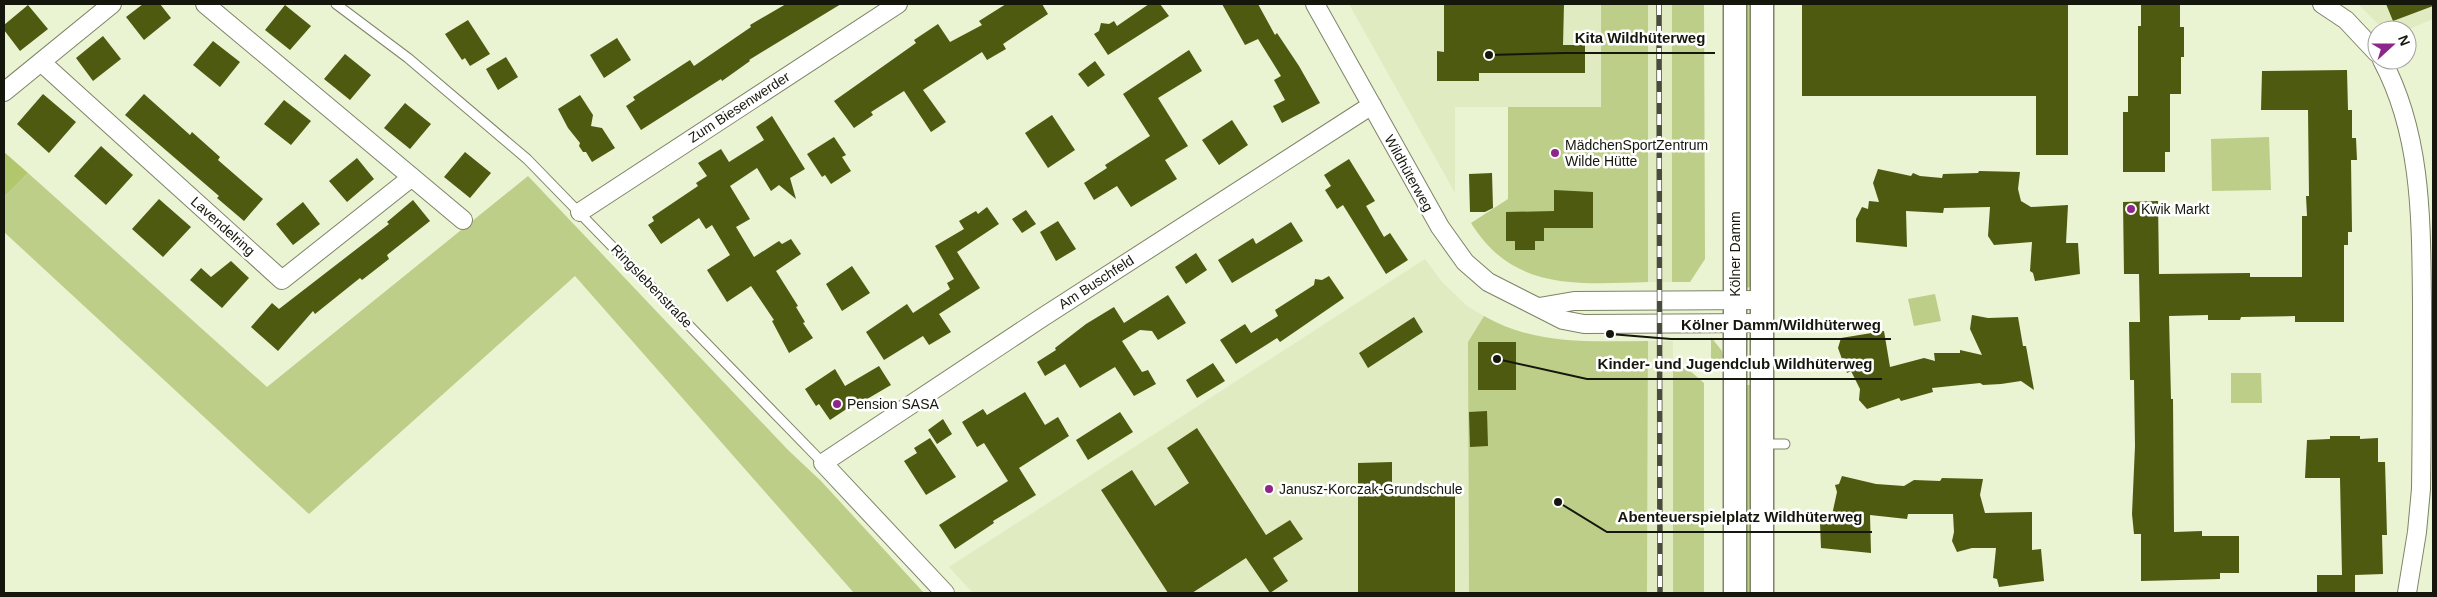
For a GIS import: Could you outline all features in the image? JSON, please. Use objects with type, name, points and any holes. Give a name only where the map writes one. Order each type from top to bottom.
[{"type":"street","points":[[4,92],[112,4]]},
{"type":"street","points":[[205,4],[463,220]]},
{"type":"street","name":"Zum Biesenwerder","points":[[580,212],[898,4]]},
{"type":"street","name":"Wildhüterweg","points":[[1315,4],[1440,227],[1465,262],[1488,282],[1563,320],[1584,324],[1762,323]]},
{"type":"street","name":"Kölner Damm","points":[[1734,593],[1735,4]]},
{"type":"street","name":"Kölner Damm","points":[[1762,4],[1762,593]]},
{"type":"street","points":[[2322,4],[2346,20],[2367,42]]},
{"type":"street","name":"Lavendelring","points":[[41,62],[282,280],[412,177]]},
{"type":"street","points":[[2386,70],[2401,104],[2409,133],[2416,170],[2421,224],[2421,489],[2417,532],[2406,593]]},
{"type":"street","name":"Am Buschfeld","points":[[823,463],[1052,311],[1372,105]]},
{"type":"street","points":[[1539,308],[1574,301],[1762,300]]},
{"type":"street","name":"Ringslebenstraße","points":[[823,463],[945,593]]},
{"type":"lane","name":"Ringslebenstraße","points":[[336,4],[458,99],[527,159],[823,463]]},
{"type":"lane","points":[[1762,444],[1785,444]]},
{"type":"shaded area","points":[[1349,4],[1601,4],[1601,107],[1455,107],[1455,193]]},
{"type":"shaded area","points":[[1601,4],[1648,4],[1648,282],[1572,282],[1549,279],[1527,272],[1506,261],[1488,245],[1471,223],[1508,199],[1508,107],[1601,107]]},
{"type":"shaded area","points":[[1648,4],[1672,4],[1672,282],[1648,282]]},
{"type":"shaded area","points":[[1672,4],[1704,4],[1705,259],[1690,282],[1672,282]]},
{"type":"shaded area","points":[[1742,4],[1753,4],[1752,287],[1744,288]]},
{"type":"shaded area","points":[[2358,4],[2433,4],[2433,19],[2417,26],[2417,20],[2374,20]]},
{"type":"shaded area","points":[[2269,137],[2271,190],[2212,191],[2211,139]]},
{"type":"shaded area","points":[[4,152],[28,173],[4,197]]},
{"type":"shaded area","points":[[28,173],[267,387],[528,176],[788,450],[821,481],[924,593],[854,593],[575,276],[309,514],[4,232],[4,197]]},
{"type":"shaded area","name":"Janusz-Korczak-Grundschule","points":[[1425,259],[1441,281],[1467,306],[1484,316],[1468,342],[1469,593],[973,593],[949,567]]},
{"type":"shaded area","points":[[1935,294],[1941,321],[1914,326],[1908,299]]},
{"type":"shaded area","points":[[1484,316],[1524,333],[1544,337],[1585,341],[1648,341],[1647,593],[1469,593],[1468,342]]},
{"type":"shaded area","points":[[1711,337],[1722,351],[1726,369],[1711,369]]},
{"type":"shaded area","points":[[1648,341],[1673,341],[1673,593],[1647,593]]},
{"type":"shaded area","points":[[1673,366],[1688,369],[1704,383],[1704,593],[1673,593]]},
{"type":"shaded area","points":[[2231,373],[2261,373],[2262,403],[2231,403]]},
{"type":"shaded area","points":[[1742,385],[1753,385],[1754,593],[1743,593]]},
{"type":"building","points":[[143,4],[160,4],[171,18],[144,40],[126,17]]},
{"type":"building","points":[[786,4],[841,4],[749,60],[722,81],[721,79],[641,130],[626,106],[635,100],[633,97],[690,60],[694,66],[751,27],[750,25]]},
{"type":"building","points":[[1006,4],[1042,4],[1048,14],[1003,44],[1006,49],[987,60],[982,52],[923,90],[946,122],[931,132],[904,91],[871,112],[873,115],[854,128],[834,101],[916,43],[914,40],[938,24],[950,42],[982,25],[979,21]]},
{"type":"building","points":[[1149,4],[1160,4],[1169,16],[1108,55],[1094,34],[1099,31],[1101,23],[1109,24],[1114,21],[1117,26]]},
{"type":"building","points":[[1222,4],[1258,4],[1275,35],[1277,33],[1299,66],[1320,103],[1282,123],[1273,106],[1285,100],[1274,80],[1281,76],[1258,39],[1245,45]]},
{"type":"building","points":[[1444,4],[1564,4],[1563,45],[1585,45],[1585,73],[1479,73],[1479,81],[1437,81],[1437,51],[1444,52]]},
{"type":"building","points":[[1802,4],[2068,4],[2068,155],[2036,155],[2036,96],[1802,96]]},
{"type":"building","points":[[2141,4],[2180,4],[2180,27],[2184,27],[2184,57],[2181,57],[2181,94],[2170,94],[2170,152],[2165,152],[2165,172],[2123,172],[2123,112],[2128,112],[2128,96],[2138,96],[2138,26],[2141,26]]},
{"type":"building","points":[[2386,4],[2433,4],[2433,6],[2393,20]]},
{"type":"building","points":[[28,5],[48,29],[20,51],[4,30],[4,25]]},
{"type":"building","points":[[285,5],[311,26],[290,50],[265,30]]},
{"type":"building","points":[[468,20],[490,54],[470,66],[465,58],[462,60],[445,34]]},
{"type":"building","points":[[103,36],[121,59],[93,81],[76,58]]},
{"type":"building","points":[[617,38],[631,60],[604,78],[590,55]]},
{"type":"building","points":[[213,41],[240,62],[220,87],[193,65]]},
{"type":"building","points":[[1189,50],[1202,71],[1158,98],[1188,146],[1165,160],[1177,179],[1131,207],[1117,186],[1094,200],[1084,183],[1107,168],[1105,165],[1150,136],[1123,94]]},
{"type":"building","points":[[345,54],[371,75],[350,100],[324,79]]},
{"type":"building","points":[[506,57],[518,77],[498,90],[486,69]]},
{"type":"building","points":[[1095,61],[1105,75],[1088,87],[1078,74]]},
{"type":"building","points":[[2347,70],[2348,110],[2352,110],[2352,138],[2356,138],[2357,160],[2351,160],[2352,232],[2348,232],[2348,245],[2344,245],[2344,322],[2295,322],[2295,316],[2208,320],[2208,315],[2169,316],[2171,399],[2173,399],[2174,532],[2202,531],[2202,536],[2239,536],[2239,573],[2220,573],[2220,579],[2141,581],[2141,534],[2134,534],[2132,514],[2135,446],[2134,380],[2130,380],[2129,322],[2140,322],[2139,274],[2124,274],[2123,202],[2158,201],[2159,274],[2250,273],[2250,277],[2302,277],[2302,216],[2307,216],[2306,196],[2309,196],[2308,110],[2261,110],[2262,71]]},
{"type":"building","points":[[43,94],[76,122],[49,153],[17,124]]},
{"type":"building","points":[[144,94],[190,135],[192,132],[220,157],[218,160],[263,199],[244,221],[217,198],[219,196],[125,115]]},
{"type":"building","points":[[580,95],[593,115],[591,126],[602,128],[615,148],[592,162],[586,152],[583,152],[579,146],[580,143],[568,128],[558,109]]},
{"type":"building","points":[[284,100],[311,121],[291,145],[264,124]]},
{"type":"building","points":[[405,103],[431,124],[410,149],[384,128]]},
{"type":"building","points":[[1052,115],[1075,150],[1048,168],[1025,133]]},
{"type":"building","points":[[772,116],[805,169],[790,178],[796,199],[779,185],[771,191],[757,168],[730,186],[750,219],[736,227],[754,257],[779,241],[782,244],[791,239],[801,254],[776,271],[798,306],[796,307],[805,322],[803,323],[813,338],[789,353],[772,321],[774,320],[751,286],[727,302],[707,270],[730,255],[712,225],[706,229],[699,218],[661,244],[648,225],[654,221],[652,217],[698,186],[696,183],[707,176],[698,163],[721,149],[729,162],[764,140],[756,127]]},
{"type":"building","points":[[1232,120],[1248,145],[1219,165],[1202,140]]},
{"type":"building","points":[[834,137],[846,155],[842,157],[851,171],[831,184],[825,175],[822,177],[807,154]]},
{"type":"building","points":[[101,146],[133,175],[106,205],[74,176]]},
{"type":"building","points":[[465,152],[491,173],[470,198],[444,177]]},
{"type":"building","points":[[357,158],[374,179],[347,202],[329,181]]},
{"type":"building","points":[[1349,159],[1375,201],[1366,206],[1384,237],[1390,233],[1408,260],[1386,274],[1343,205],[1337,209],[1325,190],[1331,186],[1324,175]]},
{"type":"building","points":[[1878,169],[1911,176],[1913,173],[1920,176],[1942,178],[1943,174],[1978,173],[1979,171],[2020,172],[2018,189],[2021,201],[2031,207],[2068,205],[2066,243],[2078,243],[2080,274],[2035,281],[2033,273],[2030,271],[2032,242],[1994,245],[1988,236],[1990,207],[1944,208],[1943,213],[1906,211],[1907,247],[1856,242],[1856,219],[1862,207],[1868,209],[1869,201],[1879,202],[1873,183]]},
{"type":"building","points":[[1492,173],[1493,208],[1485,212],[1470,212],[1469,174]]},
{"type":"building","points":[[1554,190],[1593,192],[1593,228],[1544,228],[1544,241],[1535,241],[1535,250],[1515,250],[1515,241],[1506,241],[1506,212],[1554,211]]},
{"type":"building","points":[[159,199],[191,227],[163,257],[132,229]]},
{"type":"building","points":[[413,200],[430,221],[387,255],[389,259],[362,280],[360,278],[315,314],[313,311],[278,351],[251,327],[272,303],[279,309],[389,224],[387,222]]},
{"type":"building","points":[[303,202],[320,224],[293,245],[276,224]]},
{"type":"building","points":[[987,207],[999,224],[957,252],[980,288],[939,314],[951,332],[929,345],[923,336],[884,360],[866,332],[907,304],[913,313],[950,289],[947,283],[954,279],[935,246],[964,229],[959,221],[976,211],[978,214]]},
{"type":"building","points":[[1026,210],[1036,224],[1022,233],[1012,219]]},
{"type":"building","points":[[1058,221],[1076,249],[1056,261],[1040,232]]},
{"type":"building","points":[[1291,222],[1303,241],[1232,283],[1218,260],[1253,238],[1256,244]]},
{"type":"building","points":[[1196,253],[1207,270],[1186,284],[1175,267]]},
{"type":"building","points":[[231,261],[249,278],[222,308],[190,280],[201,268],[211,277]]},
{"type":"building","points":[[852,266],[870,293],[842,311],[826,284]]},
{"type":"building","points":[[1329,276],[1344,298],[1280,342],[1277,338],[1236,364],[1220,340],[1245,324],[1251,333],[1278,316],[1275,310],[1314,285],[1315,279],[1322,280]]},
{"type":"building","points":[[1168,295],[1186,323],[1158,340],[1152,331],[1140,330],[1122,341],[1142,372],[1148,370],[1156,384],[1134,396],[1115,367],[1080,388],[1065,364],[1045,376],[1037,362],[1056,350],[1055,348],[1086,324],[1114,307],[1124,323]]},
{"type":"building","points":[[1972,315],[1988,318],[2018,317],[2023,346],[2026,346],[2034,390],[2021,381],[1983,385],[1980,383],[1932,388],[1933,392],[1901,401],[1899,398],[1867,409],[1859,400],[1860,389],[1851,371],[1847,373],[1838,348],[1841,338],[1884,331],[1890,367],[1924,358],[1935,361],[1934,353],[1960,353],[1960,350],[1982,355],[1970,329]]},
{"type":"building","points":[[1414,317],[1423,332],[1368,368],[1359,353]]},
{"type":"building","points":[[1478,342],[1516,342],[1516,390],[1478,390]]},
{"type":"building","points":[[1213,363],[1225,381],[1197,398],[1186,380]]},
{"type":"building","points":[[879,366],[891,385],[862,402],[860,400],[830,420],[819,404],[816,406],[805,389],[835,369],[845,386]]},
{"type":"building","points":[[1025,392],[1045,425],[1058,417],[1069,436],[1019,468],[1036,495],[993,521],[994,523],[955,549],[939,525],[1008,481],[984,443],[977,447],[962,422],[983,409],[987,415]]},
{"type":"building","points":[[1487,411],[1488,446],[1470,447],[1469,412]]},
{"type":"building","points":[[1120,412],[1133,432],[1088,460],[1076,440]]},
{"type":"building","points":[[943,419],[952,434],[937,444],[928,430]]},
{"type":"building","points":[[1197,428],[1266,535],[1290,520],[1303,539],[1273,558],[1288,581],[1270,593],[1246,558],[1192,593],[1168,593],[1101,490],[1132,470],[1155,506],[1189,483],[1167,448]]},
{"type":"building","points":[[2330,436],[2360,436],[2360,439],[2378,438],[2378,462],[2385,462],[2387,535],[2382,535],[2383,574],[2355,575],[2355,593],[2317,593],[2317,575],[2342,575],[2340,478],[2305,478],[2307,440],[2330,439]]},
{"type":"building","points":[[930,438],[956,477],[926,495],[904,461],[917,453],[914,448]]},
{"type":"building","points":[[1392,462],[1392,485],[1455,485],[1455,593],[1358,593],[1358,463]]},
{"type":"building","points":[[1842,476],[1876,484],[1904,486],[1914,480],[1940,481],[1942,478],[1983,479],[1980,495],[1985,513],[2032,512],[2032,550],[2041,549],[2044,581],[1999,587],[1997,579],[1993,578],[1996,548],[1972,548],[1957,552],[1952,541],[1954,532],[1953,514],[1908,514],[1907,519],[1870,515],[1871,553],[1821,548],[1820,523],[1823,521],[1825,513],[1832,515],[1837,492],[1835,485],[1839,484]]},
{"type":"railway","points":[[1659,4],[1660,593]]},
{"type":"place","name":"Kita Wildhüterweg","points":[[1489,55]]},
{"type":"place","name":"MädchenSportZentrum Wilde Hütte","points":[[1555,153]]},
{"type":"place","name":"Kwik Markt","points":[[2131,209]]},
{"type":"place","name":"Kölner Damm/Wildhüterweg","points":[[1610,334]]},
{"type":"place","name":"Kinder- und Jugendclub Wildhüterweg","points":[[1497,359]]},
{"type":"place","name":"Pension SASA","points":[[837,404]]},
{"type":"place","name":"Janusz-Korczak-Grundschule","points":[[1269,489]]},
{"type":"place","name":"Abenteuerspielplatz Wildhüterweg","points":[[1558,502]]}]
